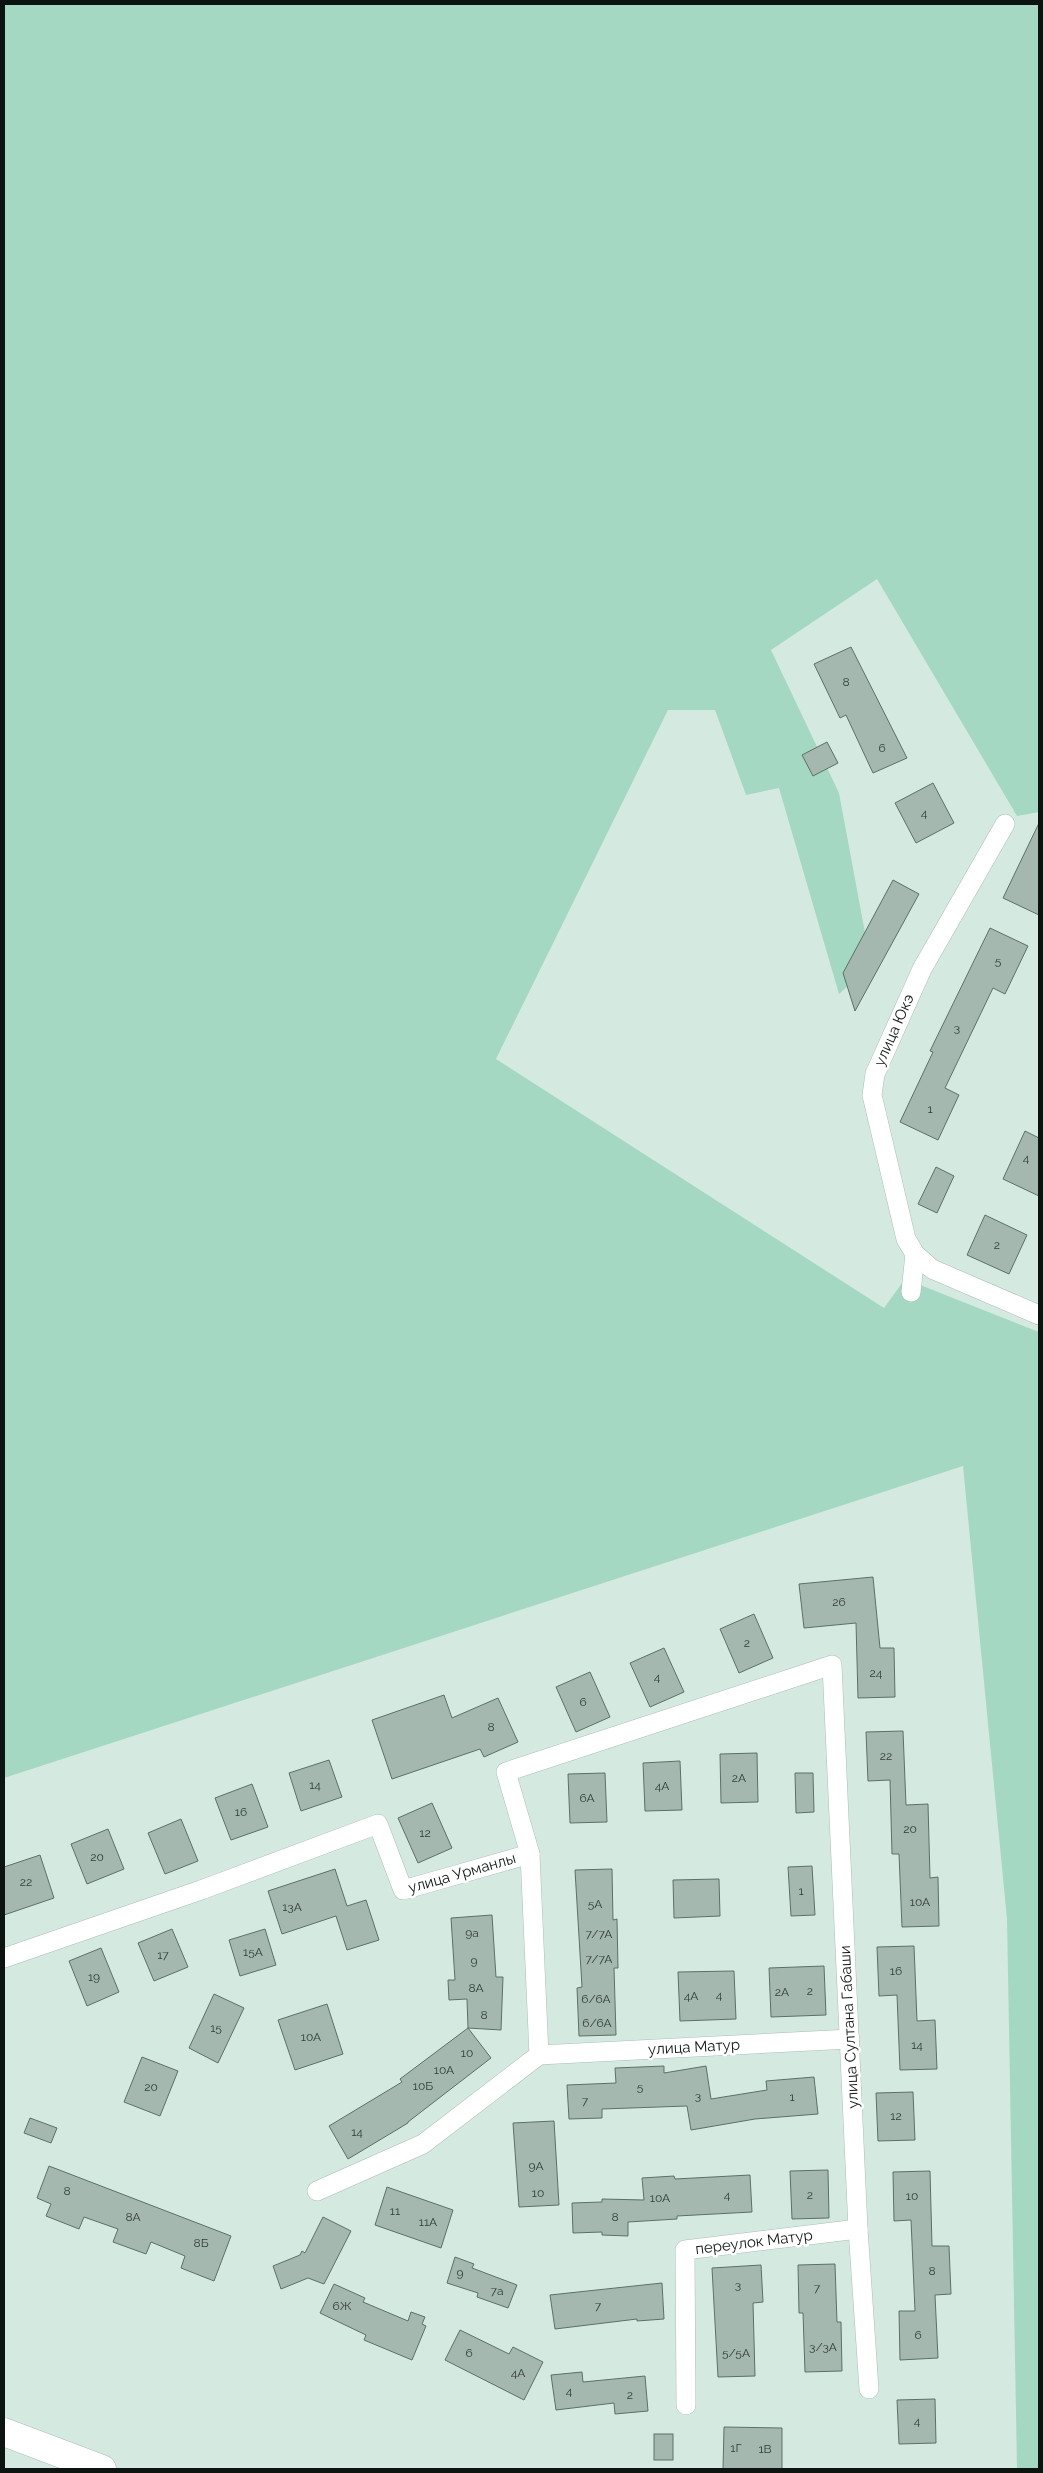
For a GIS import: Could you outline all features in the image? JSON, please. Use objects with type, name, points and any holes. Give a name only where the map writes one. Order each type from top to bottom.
[{"type":"main road","points":[[4,2432],[102,2469]]},
{"type":"street","name":"улица Юкэ","points":[[1004,824],[922,969],[875,1074],[872,1095],[906,1239],[915,1254],[932,1269],[1039,1315]]},
{"type":"street","points":[[911,1292],[915,1254]]},
{"type":"street","name":"улица Урманлы","points":[[4,1958],[201,1890],[378,1824],[403,1890],[530,1854],[506,1772],[832,1665]]},
{"type":"street","name":"улица Султана Габаши","points":[[832,1665],[858,2229],[869,2388]]},
{"type":"street","points":[[317,2191],[423,2144],[539,2055],[530,1854]]},
{"type":"street","name":"улица Матур","points":[[539,2055],[850,2039]]},
{"type":"street","name":"переулок Матур","points":[[686,2405],[685,2250],[858,2229]]},
{"type":"green space","points":[[4,4],[1039,4],[1039,812],[1017,816],[877,579],[771,650],[839,793],[871,965],[839,994],[779,788],[746,795],[715,710],[668,710],[496,1059],[884,1308],[905,1279],[1039,1332],[1039,2469],[1017,2469],[1007,1919],[963,1466],[4,1778]]},
{"type":"building","points":[[851,647],[907,758],[873,773],[846,715],[840,718],[814,664]]},
{"type":"building","points":[[827,742],[838,763],[813,776],[802,755]]},
{"type":"building","points":[[933,783],[954,823],[916,843],[895,803]]},
{"type":"building","points":[[1039,823],[1039,915],[1003,898]]},
{"type":"building","points":[[893,880],[919,894],[855,1011],[843,973]]},
{"type":"building","points":[[990,928],[1028,946],[1005,994],[993,988],[945,1088],[959,1095],[938,1140],[900,1122],[933,1052],[930,1051]]},
{"type":"building","points":[[1025,1131],[1039,1138],[1039,1196],[1003,1179]]},
{"type":"building","points":[[936,1167],[954,1176],[937,1213],[918,1204]]},
{"type":"building","points":[[985,1215],[1027,1235],[1009,1274],[967,1255]]},
{"type":"building","points":[[873,1577],[880,1648],[894,1648],[895,1697],[858,1698],[856,1623],[804,1628],[799,1584]]},
{"type":"building","points":[[754,1614],[773,1658],[739,1673],[720,1629]]},
{"type":"building","points":[[664,1648],[684,1692],[650,1707],[630,1663]]},
{"type":"building","points":[[590,1672],[610,1717],[576,1732],[556,1687]]},
{"type":"building","points":[[444,1695],[452,1718],[498,1698],[518,1742],[484,1757],[480,1749],[392,1779],[372,1720]]},
{"type":"building","points":[[903,1731],[906,1805],[928,1804],[930,1878],[938,1877],[939,1926],[902,1927],[899,1854],[892,1854],[890,1780],[868,1781],[866,1732]]},
{"type":"building","points":[[757,1753],[758,1802],[721,1803],[720,1754]]},
{"type":"building","points":[[329,1760],[342,1797],[301,1811],[289,1773]]},
{"type":"building","points":[[680,1761],[682,1810],[645,1811],[643,1763]]},
{"type":"building","points":[[605,1773],[607,1822],[570,1823],[568,1774]]},
{"type":"building","points":[[795,1773],[813,1773],[814,1812],[796,1813]]},
{"type":"building","points":[[252,1784],[268,1827],[231,1840],[215,1798]]},
{"type":"building","points":[[432,1803],[452,1848],[418,1863],[398,1818]]},
{"type":"building","points":[[181,1819],[198,1861],[165,1874],[148,1833]]},
{"type":"building","points":[[108,1829],[124,1869],[87,1884],[71,1844]]},
{"type":"building","points":[[40,1855],[54,1898],[4,1915],[4,1867]]},
{"type":"building","points":[[812,1866],[815,1915],[791,1916],[788,1867]]},
{"type":"building","points":[[335,1869],[347,1906],[366,1900],[379,1940],[347,1950],[336,1916],[282,1934],[268,1891]]},
{"type":"building","points":[[612,1869],[613,1920],[617,1919],[618,1968],[614,1968],[616,2035],[579,2036],[577,1988],[582,1987],[575,1870]]},
{"type":"building","points":[[719,1879],[720,1916],[674,1918],[673,1880]]},
{"type":"building","points":[[492,1915],[496,1977],[503,1977],[501,2030],[468,2028],[467,1999],[449,2000],[448,1980],[455,1980],[451,1918]]},
{"type":"building","points":[[172,1929],[188,1967],[154,1981],[138,1943]]},
{"type":"building","points":[[265,1929],[276,1965],[240,1976],[229,1940]]},
{"type":"building","points":[[914,1946],[917,2021],[935,2020],[937,2069],[900,2070],[897,1995],[879,1996],[877,1947]]},
{"type":"building","points":[[101,1948],[119,1992],[87,2006],[69,1961]]},
{"type":"building","points":[[824,1966],[826,2015],[771,2017],[769,1968]]},
{"type":"building","points":[[734,1971],[736,2019],[680,2021],[678,1972]]},
{"type":"building","points":[[214,1994],[244,2008],[218,2063],[189,2048]]},
{"type":"building","points":[[327,2004],[343,2054],[295,2070],[278,2020]]},
{"type":"building","points":[[468,2028],[491,2058],[408,2123],[348,2159],[329,2126],[402,2082],[400,2079]]},
{"type":"building","points":[[142,2057],[178,2071],[160,2116],[124,2102]]},
{"type":"building","points":[[664,2066],[664,2073],[706,2066],[711,2099],[767,2090],[766,2081],[814,2077],[818,2114],[755,2119],[691,2130],[687,2106],[602,2109],[602,2118],[569,2119],[567,2085],[616,2083],[615,2068]]},
{"type":"building","points":[[913,2092],[915,2140],[878,2141],[876,2093]]},
{"type":"building","points":[[30,2118],[57,2128],[51,2143],[24,2133]]},
{"type":"building","points":[[554,2121],[559,2205],[519,2207],[513,2123]]},
{"type":"building","points":[[49,2166],[231,2236],[214,2281],[181,2268],[185,2256],[151,2242],[146,2254],[113,2242],[118,2229],[84,2217],[79,2229],[46,2216],[51,2204],[37,2198]]},
{"type":"building","points":[[828,2170],[829,2218],[792,2219],[790,2171]]},
{"type":"building","points":[[930,2171],[932,2246],[949,2246],[951,2294],[935,2295],[938,2358],[900,2360],[899,2311],[915,2311],[911,2220],[894,2221],[893,2172]]},
{"type":"building","points":[[750,2175],[752,2212],[677,2216],[677,2219],[628,2222],[628,2236],[602,2235],[602,2232],[573,2233],[572,2203],[602,2202],[602,2199],[644,2200],[642,2178],[674,2176],[675,2179]]},
{"type":"building","points":[[387,2187],[453,2210],[441,2248],[375,2225]]},
{"type":"building","points":[[323,2217],[351,2231],[324,2284],[308,2278],[281,2289],[273,2266],[300,2255],[302,2251],[305,2253]]},
{"type":"building","points":[[455,2257],[474,2264],[472,2268],[517,2285],[508,2308],[477,2297],[478,2293],[447,2283]]},
{"type":"building","points":[[835,2264],[837,2322],[841,2322],[842,2371],[805,2372],[803,2313],[799,2313],[798,2265]]},
{"type":"building","points":[[761,2265],[763,2302],[753,2303],[755,2376],[718,2377],[712,2268]]},
{"type":"building","points":[[662,2283],[664,2319],[637,2321],[637,2319],[555,2329],[550,2295]]},
{"type":"building","points":[[334,2284],[365,2298],[363,2302],[408,2321],[411,2312],[425,2317],[422,2324],[426,2326],[412,2360],[364,2340],[366,2335],[320,2313]]},
{"type":"building","points":[[460,2330],[509,2354],[513,2347],[543,2362],[524,2400],[445,2360]]},
{"type":"building","points":[[582,2372],[583,2382],[645,2376],[648,2411],[615,2414],[614,2403],[556,2410],[551,2375]]},
{"type":"building","points":[[935,2399],[936,2443],[899,2444],[897,2400]]},
{"type":"building","points":[[724,2427],[782,2428],[782,2469],[723,2469]]},
{"type":"building","points":[[654,2434],[673,2434],[673,2460],[654,2460]]}]
